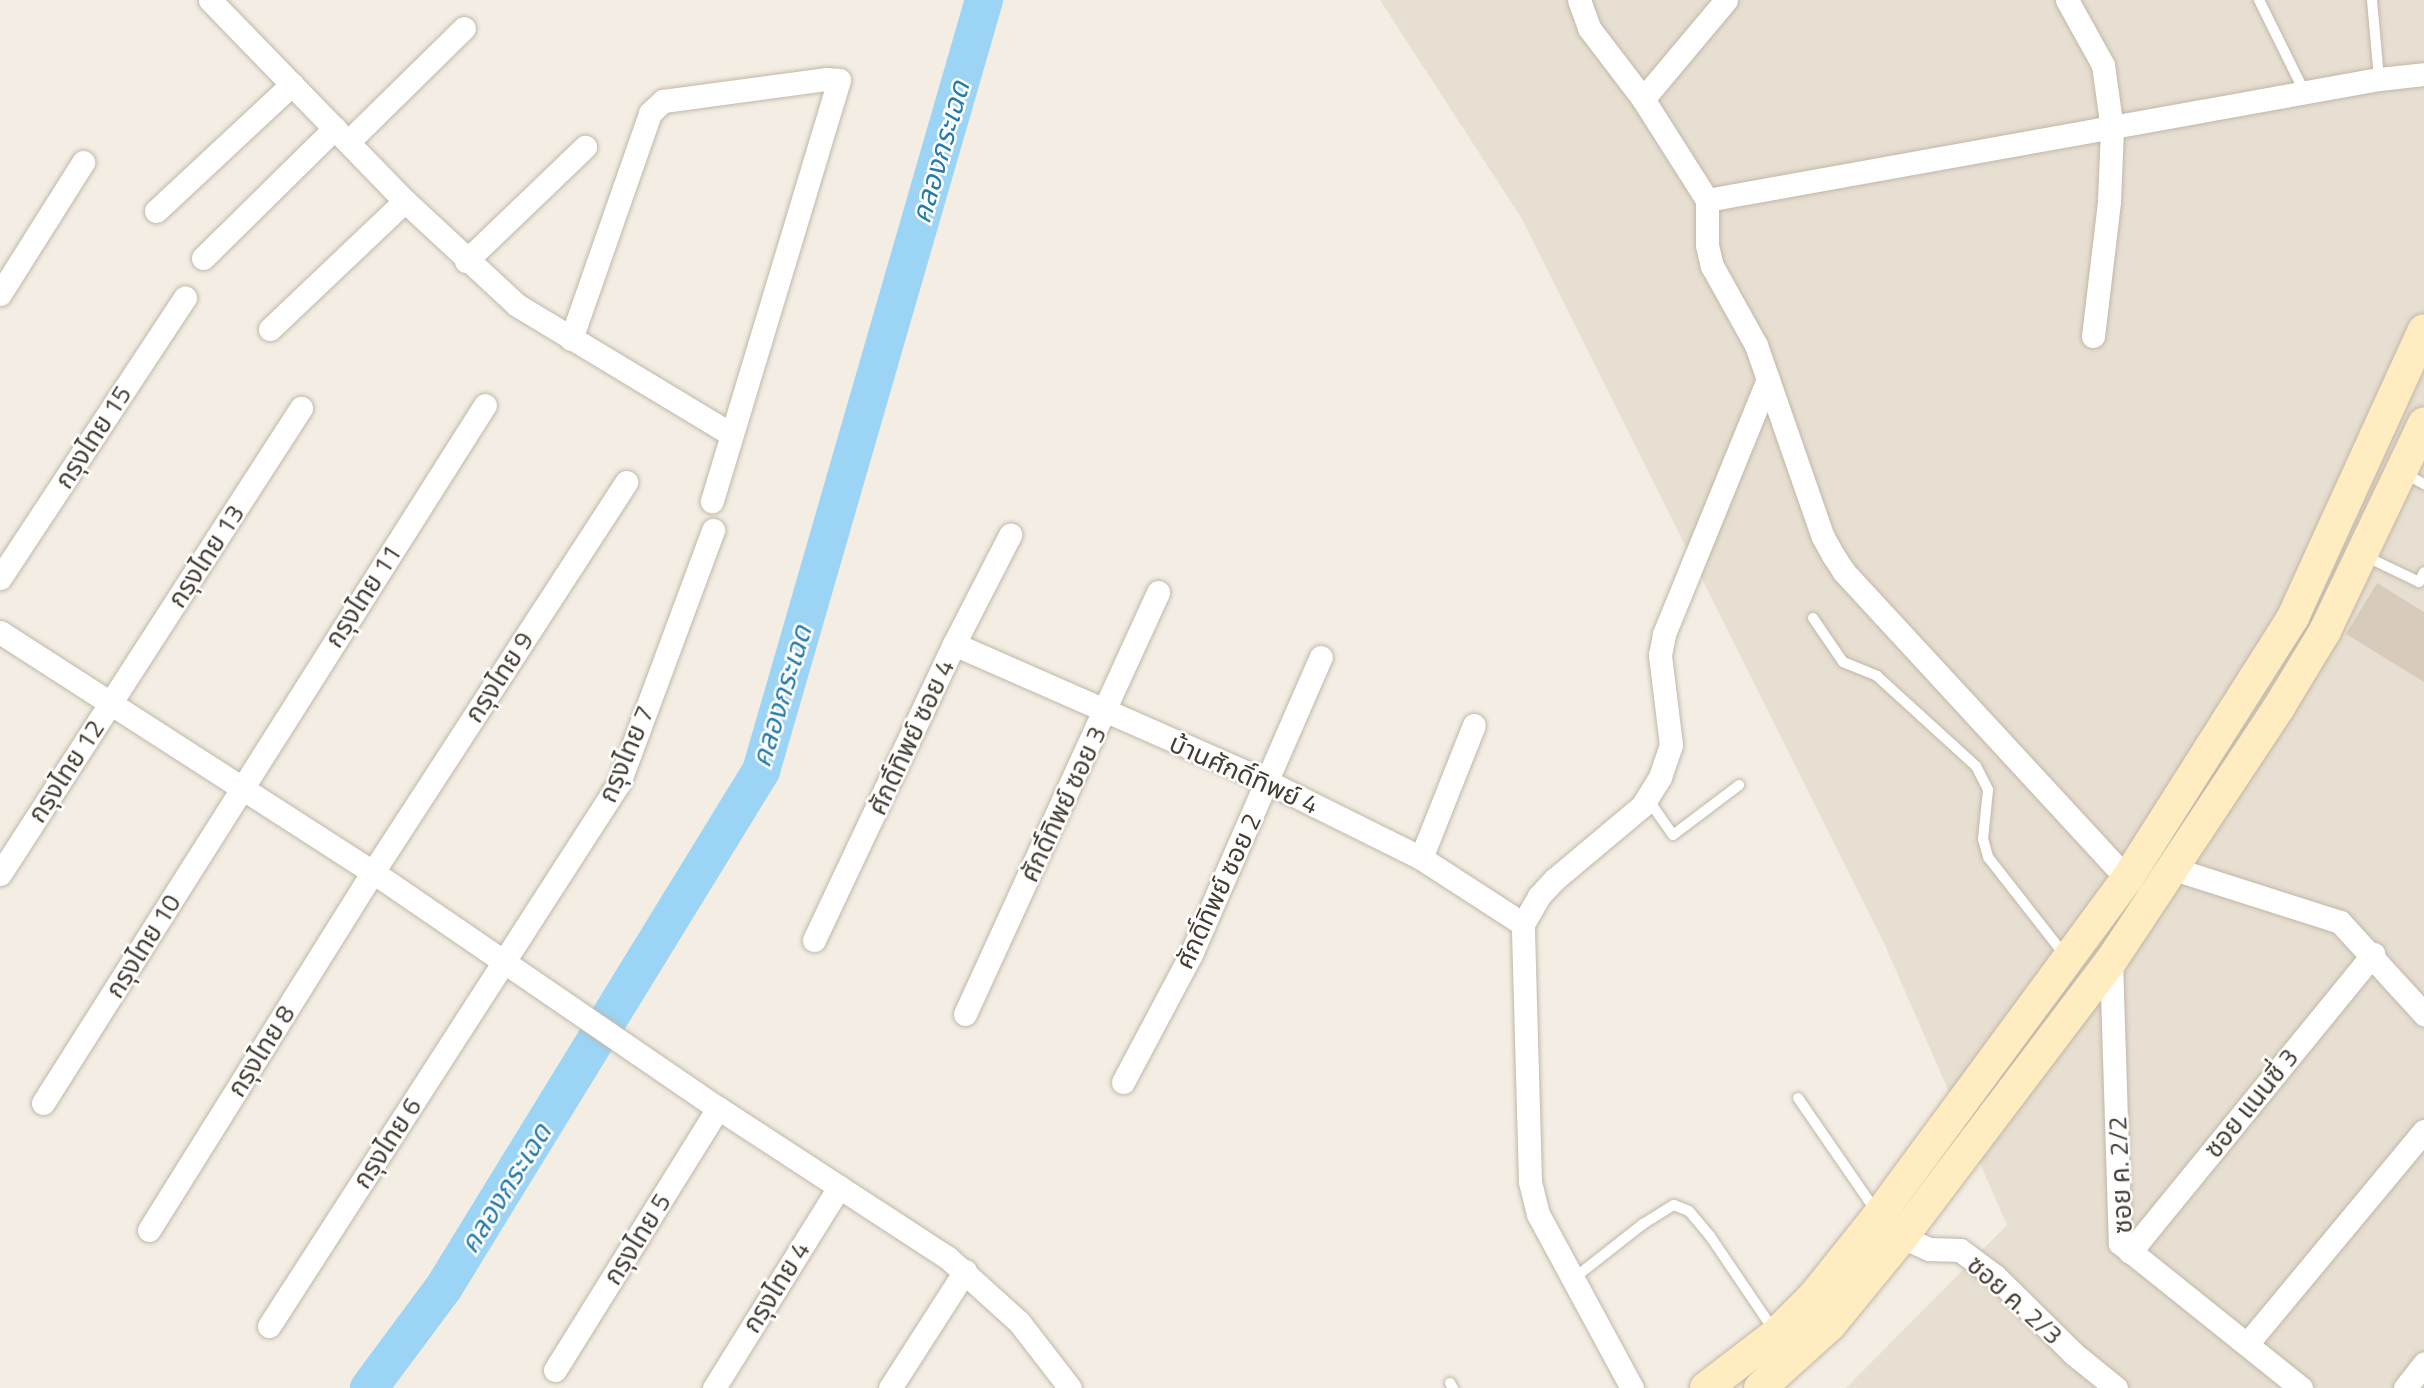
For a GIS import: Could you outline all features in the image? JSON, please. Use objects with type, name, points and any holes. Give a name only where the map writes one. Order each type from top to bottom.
[{"type":"street","points":[[210,0],[405,201],[466,261],[517,305],[731,434]]},
{"type":"street","points":[[1579,0],[1589,28],[1643,99],[1707,200],[1707,245],[1712,266],[1756,345],[1823,537],[1844,572],[2127,879]]},
{"type":"street","points":[[1643,99],[1726,0]]},
{"type":"street","points":[[2067,0],[2103,65],[2112,130],[2109,202],[2093,336]]},
{"type":"street","points":[[204,258],[464,28]]},
{"type":"street","points":[[1707,200],[2112,130],[2379,79],[2424,74]]},
{"type":"street","points":[[571,339],[650,113],[656,107],[663,101],[826,79],[839,80],[712,501]]},
{"type":"street","points":[[156,211],[292,83]]},
{"type":"street","points":[[466,261],[585,147]]},
{"type":"street","points":[[0,294],[83,162]]},
{"type":"street","points":[[270,329],[405,201]]},
{"type":"street","name":"กรุงไทย 15","points":[[0,578],[185,297]]},
{"type":"street","points":[[1706,1388],[1776,1334],[1814,1296],[1879,1215],[2127,879],[2293,617],[2424,330]]},
{"type":"street","points":[[1626,1386],[1538,1214],[1530,1181],[1523,925],[1539,896],[1555,879],[1642,806],[1660,777],[1671,745],[1660,654],[1664,634],[1768,379]]},
{"type":"street","name":"กรุงไทย 11","points":[[241,787],[485,405]]},
{"type":"street","name":"กรุงไทย 13","points":[[110,703],[301,408]]},
{"type":"street","points":[[1760,1388],[1788,1366],[1830,1325],[1902,1237],[2111,961],[2174,869],[2325,631],[2361,555],[2414,469],[2424,423]]},
{"type":"street","name":"กรุงไทย 9","points":[[373,872],[626,482]]},
{"type":"street","name":"กรุงไทย 7","points":[[505,960],[619,783],[712,530]]},
{"type":"street","name":"ศักดิ์ทิพย์ ซอย 4","points":[[814,940],[954,644],[1010,535]]},
{"type":"street","name":"ศักดิ์ทิพย์ ซอย 3","points":[[965,1014],[1105,713],[1158,592]]},
{"type":"street","points":[[0,632],[373,872],[718,1108],[965,1272],[1019,1322],[1057,1382]]},
{"type":"street","name":"บ้านศักดิ์ทิพย์ 4","points":[[954,644],[1105,713],[1268,782],[1421,858],[1523,925]]},
{"type":"street","name":"ศักดิ์ทิพย์ ซอย 2","points":[[1123,1082],[1191,954],[1321,657]]},
{"type":"street","name":"กรุงไทย 12","points":[[0,874],[110,703]]},
{"type":"street","points":[[1421,858],[1474,725]]},
{"type":"street","name":"กรุงไทย 10","points":[[43,1103],[156,927],[241,787]]},
{"type":"street","points":[[2174,869],[2340,922],[2373,954],[2424,1014]]},
{"type":"street","name":"กรุงไทย 8","points":[[149,1230],[373,872]]},
{"type":"street","name":"ซอย แนนซี่ 3","points":[[2130,1252],[2373,954]]},
{"type":"street","name":"กรุงไทย 6","points":[[269,1326],[505,960]]},
{"type":"street","name":"ซอย ค. 2/2","points":[[2111,961],[2120,1243],[2301,1388]]},
{"type":"street","points":[[2025,1017],[2053,1037]]},
{"type":"street","name":"กรุงไทย 5","points":[[555,1370],[718,1108]]},
{"type":"street","points":[[2247,1344],[2424,1131]]},
{"type":"street","name":"กรุงไทย 4","points":[[714,1388],[839,1187]]},
{"type":"street","name":"ซอย ค. 2/3","points":[[1902,1237],[1929,1249],[1960,1250],[1995,1276],[2074,1354],[2116,1388]]},
{"type":"street","points":[[890,1388],[965,1272]]},
{"type":"street","points":[[2405,1388],[2424,1364]]},
{"type":"lane","points":[[2259,0],[2305,93]]},
{"type":"lane","points":[[2372,0],[2379,79]]},
{"type":"lane","points":[[2361,555],[2419,582],[2424,572]]},
{"type":"lane","points":[[1813,618],[1843,662],[1877,676],[1976,766],[1989,790],[1983,839],[1988,857],[2068,959]]},
{"type":"lane","points":[[1647,798],[1673,835],[1739,785]]},
{"type":"lane","points":[[1798,1098],[1879,1215]]},
{"type":"lane","points":[[1573,1279],[1643,1224],[1674,1205],[1689,1211],[1710,1236],[1776,1334]]},
{"type":"shaded area","points":[[1380,0],[2424,0],[2424,1388],[1846,1388],[2007,1225],[1884,943],[1522,219]]},
{"type":"building","points":[[2377,583],[2424,612],[2424,682],[2346,634]]},
{"type":"waterway","name":"คลองกระเฉด","points":[[369,1388],[444,1287],[761,771],[984,0]]}]
